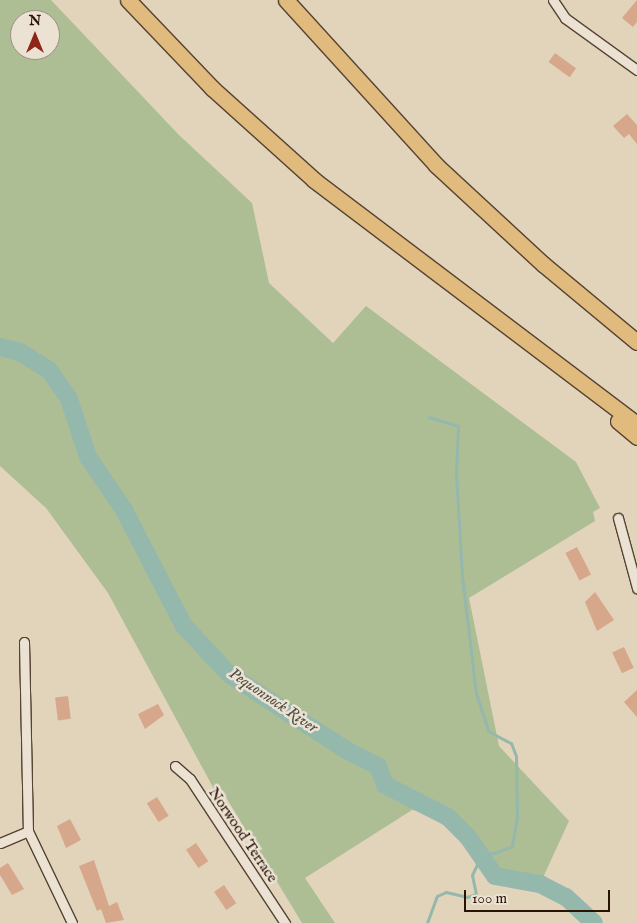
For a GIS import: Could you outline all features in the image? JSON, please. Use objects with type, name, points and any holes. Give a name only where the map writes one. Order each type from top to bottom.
[{"type":"highway","points":[[128,0],[206,82],[290,160],[516,334],[637,424]]},
{"type":"highway","points":[[286,0],[436,165],[542,264],[637,342]]},
{"type":"highway","points":[[516,334],[637,437]]},
{"type":"street","points":[[553,0],[565,18],[637,70]]},
{"type":"street","points":[[618,518],[637,588]]},
{"type":"street","points":[[24,642],[28,831],[72,923]]},
{"type":"street","name":"Norwood Terrace","points":[[175,766],[190,779],[285,923]]},
{"type":"street","points":[[0,843],[28,831]]},
{"type":"green space","points":[[0,0],[51,0],[179,135],[252,203],[269,283],[333,343],[366,306],[576,462],[600,508],[593,512],[595,521],[469,598],[499,746],[569,821],[540,884],[495,876],[436,814],[412,810],[305,878],[335,923],[302,923],[221,789],[215,791],[108,593],[46,508],[0,466]]},
{"type":"building","points":[[637,0],[637,22],[633,27],[622,18]]},
{"type":"building","points":[[555,53],[576,68],[570,77],[549,62]]},
{"type":"building","points":[[627,114],[637,125],[637,144],[629,134],[624,138],[613,126]]},
{"type":"building","points":[[577,547],[591,575],[579,581],[565,553]]},
{"type":"building","points":[[595,592],[614,620],[597,631],[585,602]]},
{"type":"building","points":[[624,647],[634,668],[622,673],[612,652]]},
{"type":"building","points":[[637,690],[637,717],[624,702]]},
{"type":"building","points":[[68,696],[71,719],[58,720],[55,698]]},
{"type":"building","points":[[158,704],[164,715],[145,729],[138,714]]},
{"type":"building","points":[[157,797],[169,816],[158,822],[147,803]]},
{"type":"building","points":[[70,819],[81,840],[66,848],[57,826]]},
{"type":"building","points":[[196,843],[208,861],[198,868],[186,850]]},
{"type":"building","points":[[94,860],[109,906],[117,902],[124,920],[106,923],[101,909],[97,911],[79,866]]},
{"type":"building","points":[[8,863],[24,889],[12,895],[0,875],[0,868]]},
{"type":"building","points":[[224,885],[236,903],[226,910],[214,892]]},
{"type":"waterway","name":"Pequonnock River","points":[[0,347],[20,352],[49,370],[69,399],[88,457],[124,510],[184,626],[230,675],[348,751],[378,766],[385,785],[448,817],[468,837],[495,876],[540,884],[566,897],[594,923]]},
{"type":"waterway","points":[[429,417],[458,426],[456,474],[462,576],[476,693],[488,731],[511,743],[516,756],[517,817],[512,846],[495,853],[477,853]]},
{"type":"waterway","points":[[427,923],[437,896],[446,892],[467,897],[476,894],[472,875],[480,858]]}]
